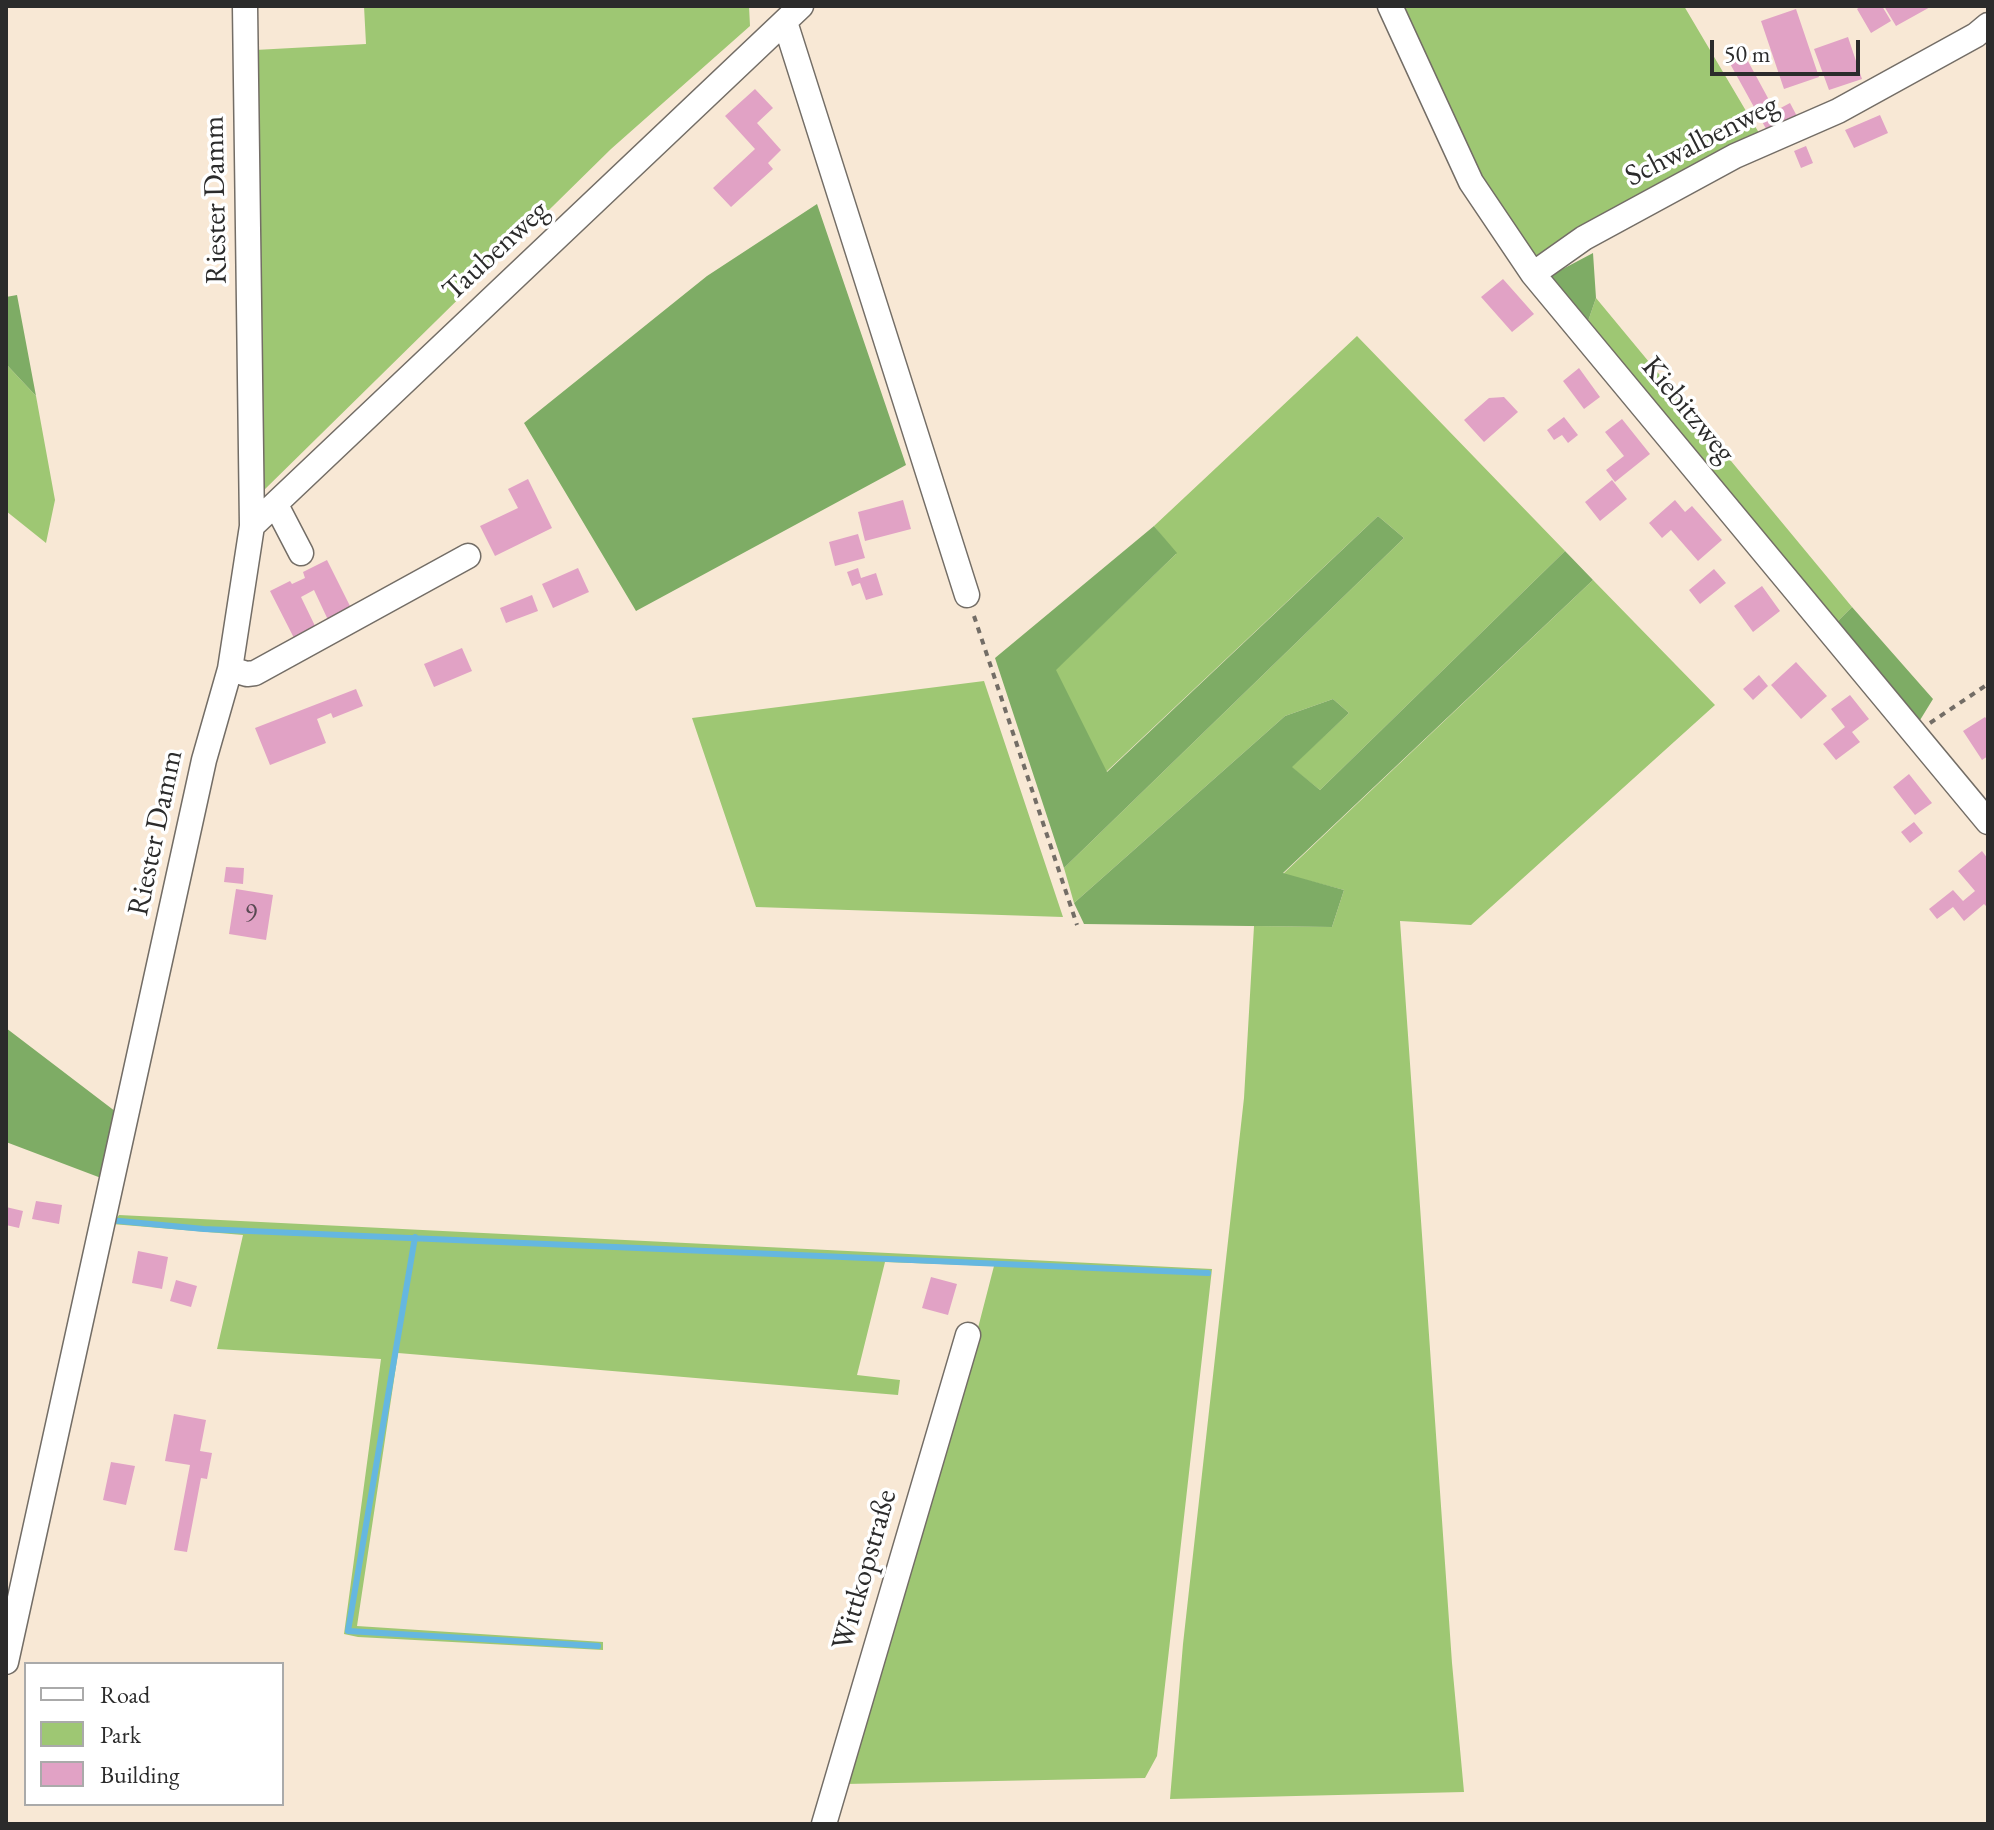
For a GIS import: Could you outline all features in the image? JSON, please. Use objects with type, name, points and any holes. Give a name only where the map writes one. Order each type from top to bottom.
[{"type":"street","name":"Riester Damm","points":[[6,1662],[204,760],[230,669],[252,526],[245,6]]},
{"type":"street","name":"Kiebitzweg","points":[[1390,6],[1471,182],[1533,274],[1988,822]]},
{"type":"street","name":"Taubenweg","points":[[252,526],[793,14],[967,595]]},
{"type":"street","name":"Schwalbenweg","points":[[1533,274],[1598,230],[1735,156],[1838,111],[1976,35],[1988,25]]},
{"type":"street","points":[[276,505],[301,553]]},
{"type":"street","points":[[230,669],[255,673],[468,556]]},
{"type":"street","name":"Wittkopstraße","points":[[824,1824],[968,1335]]},
{"type":"path","points":[[967,595],[1077,925]]},
{"type":"path","points":[[1915,733],[1988,684]]},
{"type":"green space","points":[[364,6],[749,6],[750,26],[611,149],[260,494],[255,50],[366,44]]},
{"type":"green space","points":[[1403,6],[1684,6],[1762,138],[1532,265],[1486,189]]},
{"type":"green space","points":[[817,204],[906,465],[636,611],[524,423],[707,276]]},
{"type":"green space","points":[[1593,253],[1596,298],[1585,330],[1542,280]]},
{"type":"green space","points":[[17,295],[36,396],[6,364],[6,297]]},
{"type":"green space","points":[[1596,298],[1852,607],[1834,625],[1585,330]]},
{"type":"green space","points":[[1357,336],[1565,551],[1320,790],[1291,767],[1349,713],[1333,699],[1285,716],[1074,903],[1064,868],[1404,538],[1378,516],[1106,772],[1055,670],[1176,554],[1154,526]]},
{"type":"green space","points":[[6,364],[36,396],[55,500],[46,543],[6,511]]},
{"type":"green space","points":[[1378,516],[1404,538],[1064,868],[995,658],[1154,526],[1177,553],[1056,670],[1107,772]]},
{"type":"green space","points":[[1565,551],[1593,580],[1283,873],[1344,890],[1332,927],[1084,924],[1074,903],[1285,716],[1333,699],[1349,713],[1292,767],[1320,790]]},
{"type":"green space","points":[[1593,580],[1715,705],[1471,925],[1400,921],[1452,1663],[1464,1792],[1170,1799],[1183,1644],[1244,1098],[1254,926],[1332,927],[1344,890],[1283,874]]},
{"type":"green space","points":[[1852,607],[1933,699],[1917,725],[1834,625]]},
{"type":"green space","points":[[984,681],[1063,917],[756,907],[692,718]]},
{"type":"green space","points":[[6,1028],[124,1118],[109,1181],[6,1142]]},
{"type":"green space","points":[[119,1215],[1212,1269],[1157,1756],[1145,1778],[845,1784],[963,1386],[994,1266],[885,1262],[857,1375],[900,1380],[898,1395],[398,1353],[357,1626],[603,1642],[603,1650],[358,1637],[344,1634],[381,1359],[217,1349],[243,1235],[112,1224]]},
{"type":"building","points":[[1861,6],[1882,6],[1891,21],[1871,33],[1857,9]]},
{"type":"building","points":[[1884,6],[1932,6],[1896,26]]},
{"type":"building","points":[[1796,9],[1819,77],[1784,89],[1761,21]]},
{"type":"building","points":[[1848,37],[1862,79],[1829,90],[1814,49]]},
{"type":"building","points":[[1743,52],[1775,111],[1790,103],[1799,120],[1770,136],[1728,60]]},
{"type":"building","points":[[755,89],[773,108],[757,123],[781,150],[768,163],[773,169],[731,207],[713,188],[755,149],[725,116]]},
{"type":"building","points":[[1880,115],[1888,133],[1854,148],[1845,130]]},
{"type":"building","points":[[1806,146],[1813,163],[1801,168],[1794,151]]},
{"type":"building","points":[[1503,279],[1534,314],[1512,332],[1481,297]]},
{"type":"building","points":[[1579,368],[1600,397],[1584,409],[1563,381]]},
{"type":"building","points":[[1504,397],[1518,412],[1484,442],[1464,420],[1489,398]]},
{"type":"building","points":[[1564,417],[1578,435],[1568,443],[1562,435],[1554,440],[1547,430]]},
{"type":"building","points":[[1622,419],[1650,454],[1615,482],[1606,470],[1624,456],[1605,432]]},
{"type":"building","points":[[528,479],[552,528],[495,556],[480,526],[518,508],[508,489]]},
{"type":"building","points":[[1612,480],[1627,499],[1600,521],[1585,502]]},
{"type":"building","points":[[903,500],[911,529],[865,541],[858,512]]},
{"type":"building","points":[[1675,500],[1685,512],[1692,506],[1722,540],[1698,561],[1671,530],[1662,538],[1649,523]]},
{"type":"building","points":[[858,534],[865,558],[835,566],[829,542]]},
{"type":"building","points":[[327,560],[352,610],[329,622],[314,590],[301,597],[316,628],[294,638],[270,591],[290,581],[292,584],[305,578],[303,572]]},
{"type":"building","points":[[578,568],[589,592],[553,608],[542,584]]},
{"type":"building","points":[[858,568],[861,578],[876,573],[883,595],[866,600],[860,583],[852,586],[847,572]]},
{"type":"building","points":[[1714,569],[1726,583],[1700,604],[1689,590]]},
{"type":"building","points":[[1762,586],[1780,611],[1753,632],[1734,606]]},
{"type":"building","points":[[532,595],[538,611],[506,623],[500,608]]},
{"type":"building","points":[[462,648],[472,671],[434,687],[424,664]]},
{"type":"building","points":[[1796,662],[1827,696],[1801,719],[1771,685]]},
{"type":"building","points":[[1759,675],[1768,686],[1753,700],[1743,689]]},
{"type":"building","points":[[356,689],[363,706],[333,718],[331,713],[317,719],[326,743],[270,765],[255,728]]},
{"type":"building","points":[[1850,695],[1869,719],[1852,732],[1860,742],[1836,760],[1823,744],[1845,727],[1831,709]]},
{"type":"building","points":[[1985,717],[1988,721],[1988,756],[1982,760],[1963,731]]},
{"type":"building","points":[[1909,774],[1932,803],[1915,815],[1893,787]]},
{"type":"building","points":[[1914,822],[1923,833],[1910,843],[1901,832]]},
{"type":"building","points":[[1982,851],[1988,859],[1988,908],[1984,904],[1964,921],[1953,907],[1937,919],[1929,909],[1953,890],[1963,901],[1975,891],[1958,871]]},
{"type":"building","points":[[226,867],[244,868],[243,884],[224,882]]},
{"type":"building","points":[[236,889],[273,895],[266,940],[229,934]]},
{"type":"building","points":[[36,1201],[62,1205],[59,1224],[32,1219]]},
{"type":"building","points":[[6,1207],[23,1211],[19,1228],[6,1225]]},
{"type":"building","points":[[138,1251],[168,1257],[162,1289],[132,1283]]},
{"type":"building","points":[[931,1277],[957,1284],[948,1315],[922,1308]]},
{"type":"building","points":[[176,1280],[197,1286],[191,1307],[170,1301]]},
{"type":"building","points":[[174,1414],[206,1420],[200,1451],[212,1453],[207,1479],[201,1478],[187,1552],[174,1550],[190,1465],[165,1461]]},
{"type":"building","points":[[111,1462],[135,1466],[126,1505],[103,1500]]},
{"type":"waterway","points":[[109,1220],[204,1229],[1208,1273]]},
{"type":"waterway","points":[[415,1237],[348,1631],[598,1646]]}]
